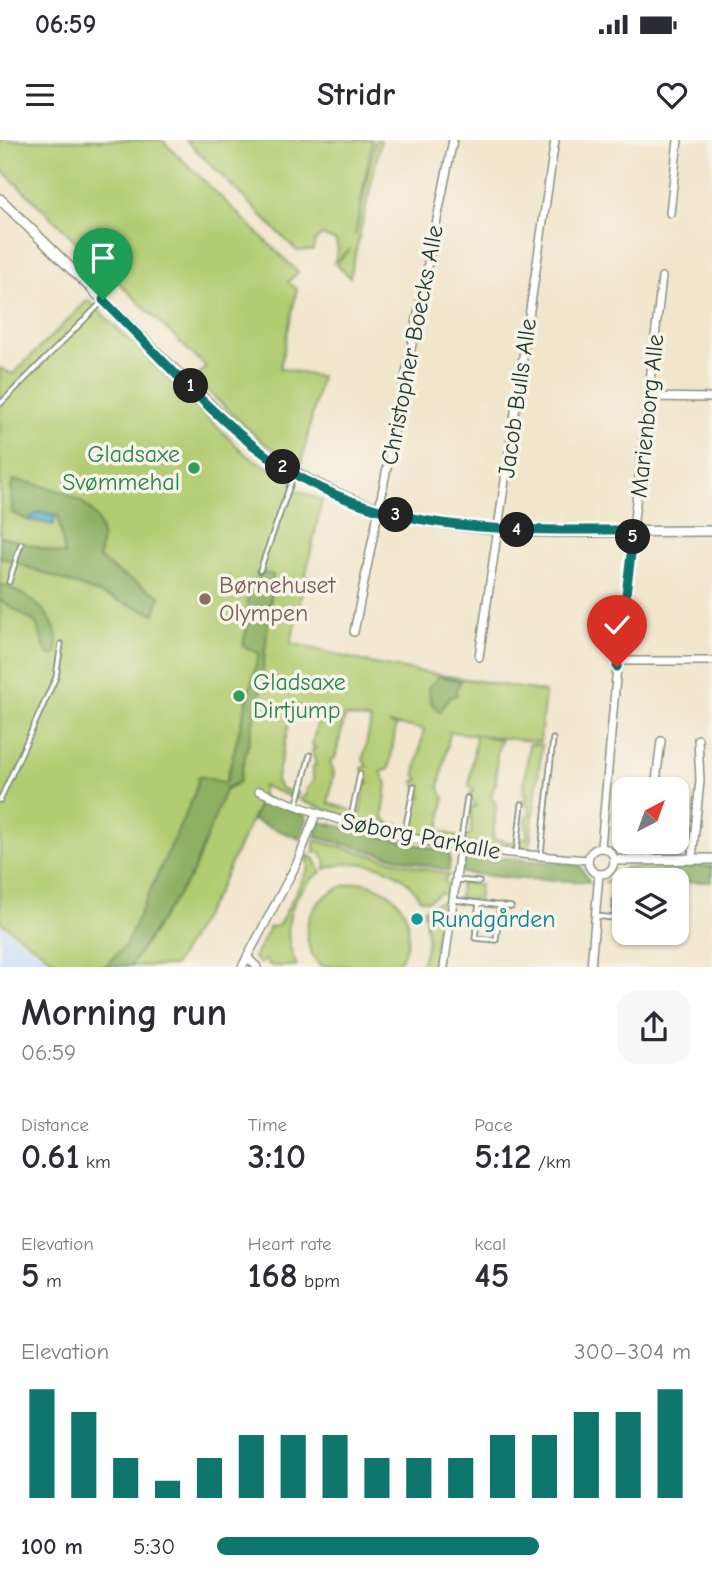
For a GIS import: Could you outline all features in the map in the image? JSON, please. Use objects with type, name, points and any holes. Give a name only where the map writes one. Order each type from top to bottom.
[{"type":"street","name":"Christopher Boecks Alle","points":[[354,632],[453,140]]},
{"type":"street","name":"Jacob Bulls Alle","points":[[480,657],[555,140]]},
{"type":"street","points":[[670,213],[678,140]]},
{"type":"street","points":[[0,199],[240,434],[294,474],[331,493],[378,510],[424,522],[498,530],[712,531]]},
{"type":"street","name":"Marienborg Alle","points":[[601,847],[618,661],[662,277]]},
{"type":"street","points":[[649,397],[712,398]]},
{"type":"street","points":[[618,661],[712,661]]},
{"type":"street","points":[[692,859],[700,781],[698,739]]},
{"type":"street","points":[[656,777],[661,741]]},
{"type":"street","name":"Søborg Parkalle","points":[[259,791],[349,824],[460,849],[588,860]]},
{"type":"street","points":[[242,967],[304,850],[316,814]]},
{"type":"street","points":[[601,847],[610,851],[615,860],[611,871],[599,874],[591,869],[588,860],[592,851],[601,847]]},
{"type":"street","points":[[444,967],[460,849]]},
{"type":"street","points":[[648,854],[648,859]]},
{"type":"street","points":[[615,860],[712,859]]},
{"type":"street","points":[[591,967],[599,874]]},
{"type":"street","points":[[247,957],[257,967]]},
{"type":"lane","points":[[0,404],[103,300]]},
{"type":"lane","points":[[260,570],[294,474]]},
{"type":"lane","points":[[9,582],[20,544]]},
{"type":"lane","points":[[0,800],[56,677],[61,644]]},
{"type":"lane","points":[[540,856],[553,738]]},
{"type":"lane","points":[[296,806],[310,755]]},
{"type":"lane","points":[[349,824],[360,774]]},
{"type":"lane","points":[[404,837],[414,786]]},
{"type":"lane","points":[[460,849],[467,798]]},
{"type":"lane","points":[[516,854],[522,804]]},
{"type":"lane","points":[[454,880],[479,882]]},
{"type":"lane","points":[[452,900],[511,907]]},
{"type":"lane","points":[[480,903],[475,937],[496,940],[500,905]]},
{"type":"lane","points":[[595,916],[612,918]]},
{"type":"shaded area","points":[[0,925],[37,952],[65,966],[0,966]]},
{"type":"green space","points":[[0,140],[162,140],[298,272],[288,282],[297,289],[280,368],[321,377],[301,465],[262,442],[195,379],[206,367],[0,168]]},
{"type":"green space","points":[[186,140],[372,140],[355,236],[375,140],[381,140],[350,277],[336,264],[351,249],[334,262],[338,250],[336,241],[322,235],[315,241],[313,250],[297,251]]},
{"type":"green space","points":[[88,300],[245,454],[296,484],[295,490],[322,500],[291,643],[374,664],[545,692],[540,742],[478,735],[501,740],[497,753],[496,782],[491,796],[496,804],[493,839],[515,843],[514,848],[463,842],[464,836],[471,834],[471,808],[476,806],[469,796],[474,790],[469,787],[476,735],[450,732],[439,787],[444,798],[439,831],[459,837],[458,841],[407,832],[414,826],[418,799],[422,797],[414,781],[419,780],[415,774],[424,729],[389,724],[396,726],[389,769],[381,772],[387,784],[383,817],[388,823],[404,826],[403,831],[354,818],[360,814],[364,785],[369,783],[362,768],[367,766],[363,760],[371,720],[345,716],[335,758],[330,761],[334,773],[328,803],[351,810],[349,817],[301,801],[313,781],[313,766],[316,765],[312,750],[316,748],[312,745],[320,711],[293,706],[276,782],[282,789],[298,793],[296,799],[263,786],[262,797],[216,895],[174,966],[130,966],[157,927],[125,966],[63,967],[0,922],[0,368],[13,374]],"holes":[[[271,592],[261,689],[239,782],[223,792],[258,660]],[[212,821],[193,872],[173,902]]]},
{"type":"green space","points":[[14,480],[66,493],[88,508],[101,530],[99,558],[160,596],[155,614],[0,557],[0,536],[65,555],[58,515],[39,512],[28,520],[12,513],[11,487]]},
{"type":"green space","points":[[260,572],[273,575],[261,689],[239,782],[226,788],[193,872],[130,966],[105,966],[125,946],[194,795],[199,776],[226,783],[259,653],[243,646],[247,626],[247,600]]},
{"type":"green space","points":[[0,584],[23,595],[43,610],[55,630],[56,655],[47,654],[36,623],[0,600]]},
{"type":"green space","points":[[439,676],[461,681],[456,689],[457,695],[449,697],[440,712],[431,703],[428,688]]},
{"type":"green space","points":[[529,744],[542,745],[529,849],[519,847],[521,840],[527,837],[526,816],[531,814],[526,803],[523,803],[523,799],[529,797],[527,793],[523,794]]},
{"type":"green space","points":[[262,797],[305,815],[307,819],[300,839],[252,820]]},
{"type":"green space","points":[[320,822],[445,851],[450,855],[449,871],[316,837]]},
{"type":"green space","points":[[314,840],[449,875],[444,880],[448,885],[446,896],[440,893],[428,901],[420,899],[402,878],[378,866],[352,863],[325,869],[326,862],[320,852],[314,853]]},
{"type":"green space","points":[[307,855],[315,859],[321,872],[301,891],[290,914],[289,940],[297,966],[271,966],[265,960],[260,964],[254,958],[269,928],[279,925],[309,867]]},
{"type":"green space","points":[[469,855],[579,865],[590,882],[462,873],[464,858]]},
{"type":"green space","points":[[712,866],[712,882],[689,882],[689,868],[626,867]]},
{"type":"green space","points":[[360,882],[376,886],[388,893],[405,913],[408,938],[404,952],[397,966],[320,966],[311,952],[307,938],[307,924],[312,912],[331,892]]},
{"type":"green space","points":[[461,883],[480,885],[478,900],[459,898]]},
{"type":"green space","points":[[446,901],[439,907],[433,966],[421,966],[428,941],[424,909]]},
{"type":"water","points":[[39,512],[55,515],[54,525],[28,520]]},
{"type":"place","name":"Gladsaxe Svømmehal","points":[[194,468]]},
{"type":"place","name":"Børnehuset Olympen","points":[[205,599]]},
{"type":"place","name":"Gladsaxe Dirtjump","points":[[239,696]]},
{"type":"place","name":"Rundgården","points":[[417,919]]},
{"type":"route","points":[[103,300],[240,434],[284,468],[331,493],[378,510],[424,522],[459,527],[498,530],[634,530],[617,667]]}]
